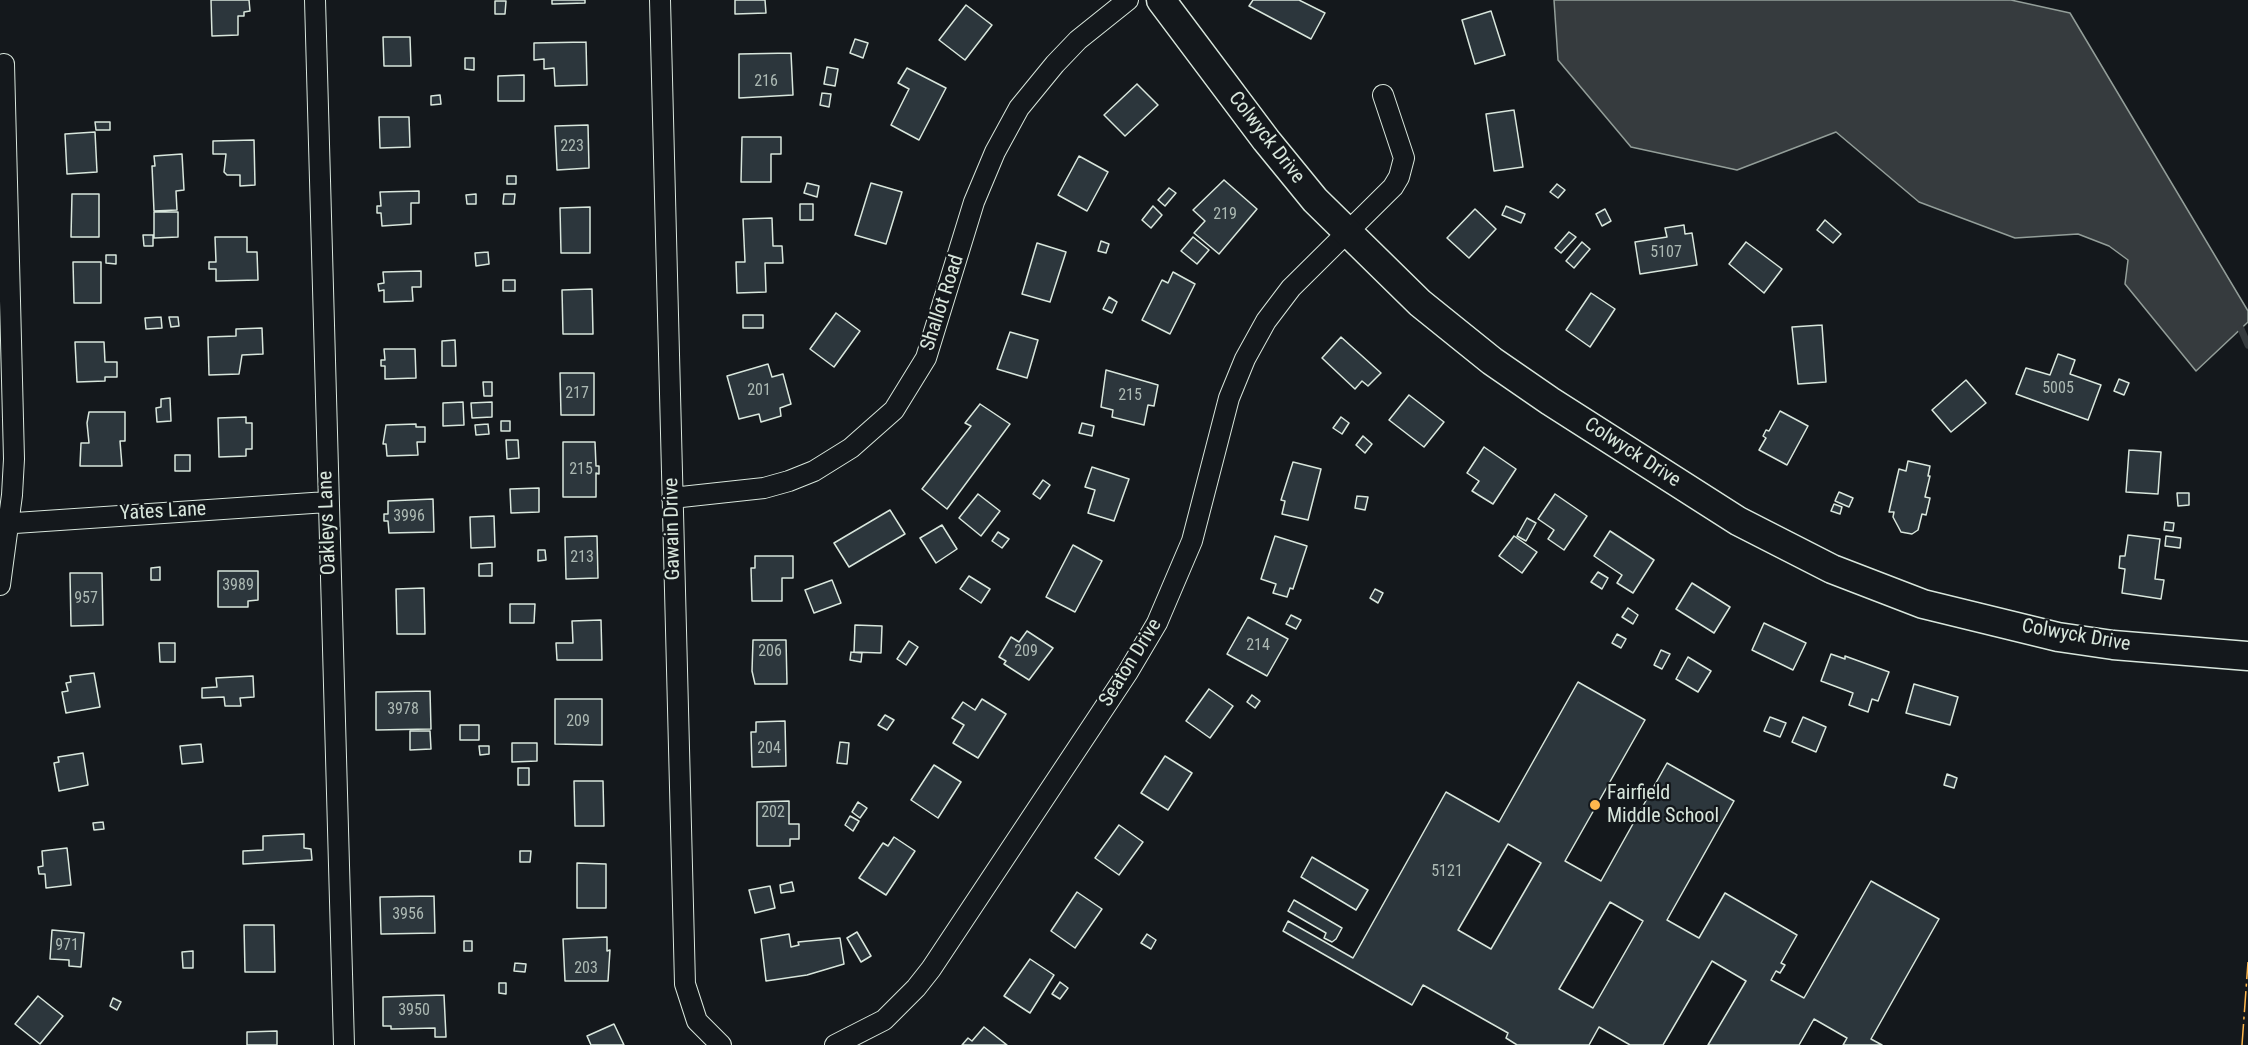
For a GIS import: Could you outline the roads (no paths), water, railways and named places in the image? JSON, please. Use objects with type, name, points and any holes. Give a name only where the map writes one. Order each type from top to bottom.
[{"type":"street","name":"Oakleys Lane","points":[[315,0],[327,502],[344,1045]]},
{"type":"street","name":"Gawain Drive","points":[[660,0],[685,984],[697,1021],[721,1045]]},
{"type":"street","name":"Shallot Road","points":[[672,498],[764,488],[797,478],[851,448],[894,410],[926,358],[974,202],[995,152],[1019,108],[1078,40],[1128,0]]},
{"type":"street","name":"Colwyck Drive","points":[[1161,0],[1266,140],[1315,200],[1420,303],[1492,361],[1737,521],[1832,569],[1923,604],[2058,637],[2113,645],[2248,656]]},
{"type":"street","points":[[0,585],[5,523],[14,459],[4,64]]},
{"type":"street","name":"Seaton Drive","points":[[835,1045],[884,1020],[916,988],[1128,672],[1167,602],[1192,541],[1229,398],[1245,359],[1266,321],[1291,288],[1393,187],[1404,158],[1383,95]]},
{"type":"street","name":"Yates Lane","points":[[5,523],[327,502]]},
{"type":"waterway","points":[[2241,329],[2248,345]]},
{"type":"place","name":"Fairfield Middle School","points":[[1595,805]]}]
